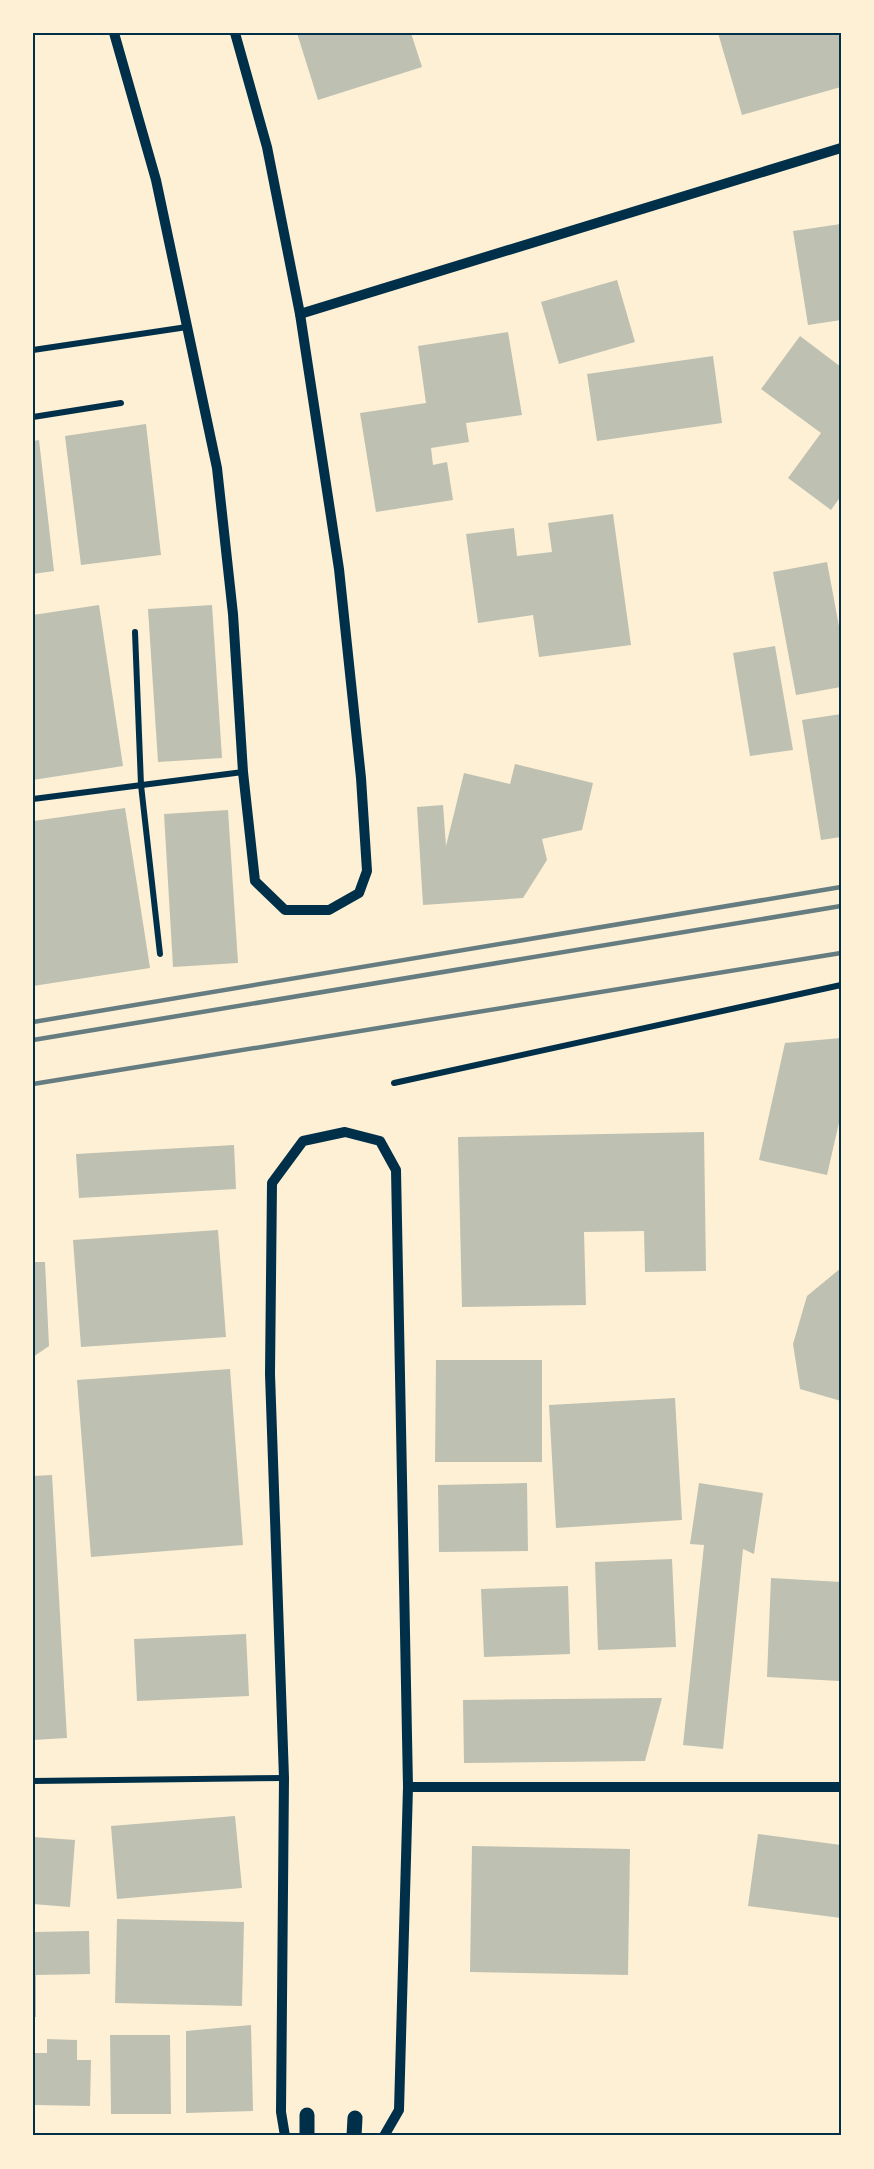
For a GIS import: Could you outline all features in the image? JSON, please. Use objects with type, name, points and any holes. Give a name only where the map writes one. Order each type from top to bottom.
[{"type":"main road","points":[[307,2115],[307,2136]]},
{"type":"main road","points":[[354,2136],[355,2118]]},
{"type":"street","points":[[114,33],[156,180],[217,468],[232,614],[243,772],[255,881],[285,910],[329,910],[359,893],[367,871],[361,778],[339,569],[300,314],[267,147],[235,33]]},
{"type":"street","points":[[300,314],[841,148]]},
{"type":"street","points":[[33,350],[187,327]]},
{"type":"street","points":[[33,417],[121,403]]},
{"type":"street","points":[[135,632],[141,785],[160,954]]},
{"type":"street","points":[[33,799],[243,772]]},
{"type":"street","points":[[394,1083],[841,985]]},
{"type":"street","points":[[285,2136],[281,2112],[284,1778],[270,1374],[272,1183],[303,1141],[345,1132],[380,1141],[396,1170],[408,1787],[399,2110],[384,2136]]},
{"type":"street","points":[[33,1781],[284,1778]]},
{"type":"street","points":[[408,1787],[841,1786]]},
{"type":"building","points":[[297,33],[411,33],[422,67],[318,100]]},
{"type":"building","points":[[718,33],[841,33],[841,87],[742,115]]},
{"type":"building","points":[[841,224],[841,320],[808,325],[793,231]]},
{"type":"building","points":[[617,280],[635,342],[559,364],[541,302]]},
{"type":"building","points":[[508,332],[522,415],[466,423],[469,442],[431,448],[433,465],[447,462],[453,500],[376,512],[360,413],[426,403],[418,346]]},
{"type":"building","points":[[800,336],[841,367],[841,496],[831,510],[788,478],[821,433],[761,389]]},
{"type":"building","points":[[713,356],[722,423],[597,441],[587,374]]},
{"type":"building","points":[[146,424],[161,555],[81,565],[65,436]]},
{"type":"building","points":[[39,440],[54,571],[33,574],[33,441]]},
{"type":"building","points":[[613,514],[631,645],[539,657],[533,615],[478,623],[466,534],[514,528],[517,556],[552,552],[548,523]]},
{"type":"building","points":[[827,562],[841,637],[841,687],[796,695],[773,572]]},
{"type":"building","points":[[99,605],[123,766],[33,780],[33,615]]},
{"type":"building","points":[[212,605],[222,758],[158,762],[148,609]]},
{"type":"building","points":[[775,646],[793,750],[750,756],[733,653]]},
{"type":"building","points":[[841,714],[841,837],[821,840],[802,720]]},
{"type":"building","points":[[515,764],[593,783],[582,830],[542,839],[547,860],[523,898],[423,905],[417,807],[443,805],[446,846],[464,773],[510,784]]},
{"type":"building","points":[[125,808],[150,968],[33,986],[33,821]]},
{"type":"building","points":[[228,810],[238,963],[173,967],[164,814]]},
{"type":"building","points":[[841,1038],[841,1114],[827,1175],[759,1160],[785,1043]]},
{"type":"building","points":[[704,1132],[706,1271],[645,1272],[644,1231],[584,1232],[586,1305],[462,1307],[458,1137]]},
{"type":"building","points":[[234,1145],[236,1189],[79,1198],[76,1154]]},
{"type":"building","points":[[218,1230],[226,1337],[81,1347],[73,1240]]},
{"type":"building","points":[[33,1262],[45,1262],[49,1346],[33,1357]]},
{"type":"building","points":[[841,1268],[841,1401],[800,1389],[793,1344],[807,1296]]},
{"type":"building","points":[[436,1360],[542,1360],[542,1462],[435,1462]]},
{"type":"building","points":[[230,1369],[243,1545],[91,1557],[77,1380]]},
{"type":"building","points":[[675,1398],[682,1520],[556,1528],[549,1405]]},
{"type":"building","points":[[52,1475],[67,1738],[33,1740],[33,1476]]},
{"type":"building","points":[[527,1483],[528,1551],[439,1552],[438,1485]]},
{"type":"building","points":[[699,1483],[763,1493],[754,1554],[743,1549],[723,1749],[683,1745],[704,1545],[690,1544]]},
{"type":"building","points":[[672,1559],[676,1647],[598,1650],[595,1562]]},
{"type":"building","points":[[771,1578],[841,1582],[839,1681],[767,1677]]},
{"type":"building","points":[[568,1586],[570,1654],[484,1657],[481,1589]]},
{"type":"building","points":[[246,1634],[249,1696],[137,1701],[134,1639]]},
{"type":"building","points":[[662,1698],[645,1761],[464,1763],[463,1700]]},
{"type":"building","points":[[235,1816],[242,1888],[117,1899],[111,1826]]},
{"type":"building","points":[[758,1834],[841,1845],[841,1918],[748,1906]]},
{"type":"building","points":[[33,1837],[75,1840],[70,1907],[33,1904]]},
{"type":"building","points":[[472,1846],[630,1849],[628,1975],[470,1972]]},
{"type":"building","points":[[117,1919],[244,1922],[242,2006],[115,2003]]},
{"type":"building","points":[[89,1931],[90,1974],[36,1975],[36,2017],[33,2017],[33,1932]]},
{"type":"building","points":[[251,2025],[253,2111],[186,2113],[186,2031]]},
{"type":"building","points":[[110,2035],[170,2035],[171,2114],[111,2114]]},
{"type":"building","points":[[47,2039],[77,2040],[77,2060],[91,2060],[90,2106],[35,2105],[33,2117],[33,2053],[47,2053]]},
{"type":"railway","points":[[33,1022],[841,887]]},
{"type":"railway","points":[[33,1040],[841,906]]},
{"type":"railway","points":[[33,1084],[841,953]]}]
